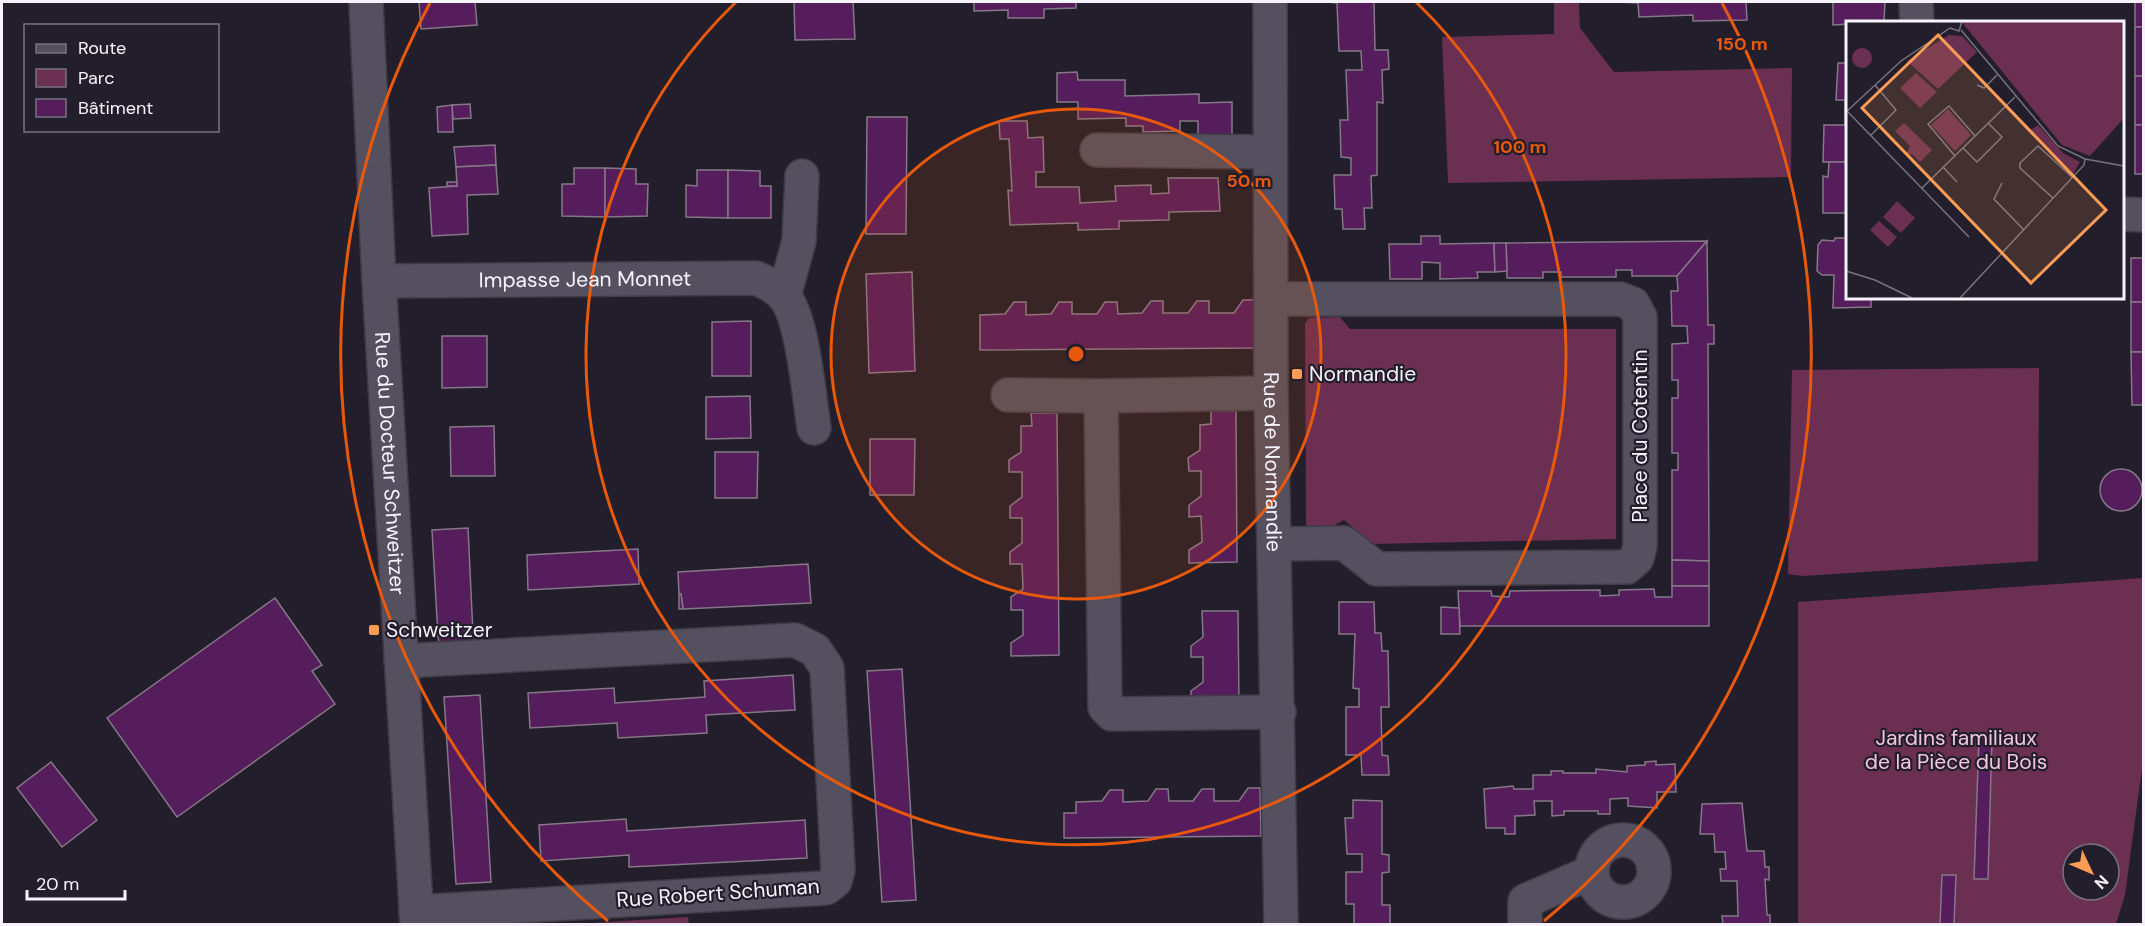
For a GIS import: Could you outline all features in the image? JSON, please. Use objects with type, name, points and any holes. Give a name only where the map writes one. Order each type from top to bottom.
[{"type":"street","name":"Rue du Docteur Schweitzer","points":[[366,2],[379,281],[416,918]]},
{"type":"street","name":"Rue de Normandie","points":[[1270,2],[1271,393],[1279,712],[1281,924]]},
{"type":"street","points":[[1916,2],[1917,21]]},
{"type":"street","points":[[1097,150],[1270,152]]},
{"type":"street","points":[[802,176],[798,241],[784,296],[792,307],[798,327],[814,428]]},
{"type":"street","points":[[2124,214],[2144,215]]},
{"type":"street","name":"Impasse Jean Monnet","points":[[379,281],[756,278],[772,285],[784,296]]},
{"type":"street","name":"Place du Cotentin","points":[[1271,299],[1620,299],[1633,304],[1640,317],[1640,546],[1637,558],[1627,567],[1377,569],[1344,543],[1275,544]]},
{"type":"street","points":[[1008,395],[1271,393]]},
{"type":"street","points":[[1101,396],[1105,708],[1113,714],[1279,712]]},
{"type":"street","name":"Rue Robert Schuman","points":[[401,661],[795,640],[815,650],[827,668],[838,870],[835,881],[826,888],[416,918]]},
{"type":"street","points":[[1525,924],[1525,901],[1592,872]]},
{"type":"green space","points":[[1554,2],[1579,2],[1580,28],[1614,72],[1792,68],[1791,177],[1448,183],[1442,37],[1554,34]]},
{"type":"green space","points":[[1340,317],[1350,329],[1616,329],[1616,539],[1372,544],[1344,520],[1325,528],[1306,525],[1305,323],[1309,318]]},
{"type":"green space","points":[[2039,368],[2038,561],[1802,576],[1788,574],[1792,370]]},
{"type":"green space","name":"Jardins familiaux de la Pièce du Bois","points":[[2143,578],[2143,761],[2125,895],[2116,924],[1798,924],[1798,602]]},
{"type":"green space","points":[[688,917],[689,924],[574,924]]},
{"type":"building","points":[[419,2],[475,2],[477,25],[421,29]]},
{"type":"building","points":[[794,2],[853,2],[855,39],[795,40]]},
{"type":"building","points":[[974,2],[1076,2],[1076,8],[1044,9],[1044,18],[1008,18],[1008,10],[974,11]]},
{"type":"building","points":[[1327,2],[1374,2],[1375,50],[1388,50],[1389,69],[1382,70],[1383,103],[1377,102],[1377,175],[1371,176],[1372,208],[1364,208],[1365,229],[1343,229],[1342,209],[1335,209],[1334,175],[1351,175],[1351,158],[1341,157],[1340,120],[1348,120],[1346,70],[1362,70],[1361,51],[1339,51],[1337,3]]},
{"type":"building","points":[[1619,2],[1746,2],[1747,20],[1693,21],[1693,15],[1639,17],[1638,3]]},
{"type":"building","points":[[1833,2],[1885,2],[1884,21],[1846,21],[1846,24],[1833,25]]},
{"type":"building","points":[[2135,2],[2144,2],[2144,27],[2135,27]]},
{"type":"building","points":[[2135,27],[2144,27],[2144,76],[2135,76]]},
{"type":"building","points":[[1838,63],[1846,63],[1846,112],[1845,100],[1836,100]]},
{"type":"building","points":[[1077,72],[1078,80],[1125,80],[1125,96],[1199,94],[1199,103],[1232,102],[1232,136],[1198,137],[1198,121],[1180,121],[1180,131],[1143,132],[1143,126],[1126,126],[1126,118],[1078,119],[1078,102],[1057,102],[1057,73]]},
{"type":"building","points":[[2135,76],[2144,76],[2144,125],[2135,125]]},
{"type":"building","points":[[470,104],[471,118],[453,119],[452,105]]},
{"type":"building","points":[[452,105],[453,132],[438,132],[437,107]]},
{"type":"building","points":[[1845,112],[1846,162],[1823,162],[1824,125],[1845,125]]},
{"type":"building","points":[[867,117],[907,117],[906,234],[866,234]]},
{"type":"building","points":[[999,121],[1027,121],[1028,138],[1043,137],[1044,172],[1036,172],[1036,187],[1079,187],[1080,203],[1116,201],[1115,186],[1151,185],[1151,194],[1169,193],[1168,178],[1218,178],[1220,211],[1169,212],[1169,220],[1119,221],[1119,229],[1078,230],[1078,223],[1010,225],[1008,190],[1012,191],[1009,139],[1000,139]]},
{"type":"building","points":[[2135,125],[2144,125],[2144,174],[2135,174]]},
{"type":"building","points":[[495,145],[496,165],[456,167],[454,147]]},
{"type":"building","points":[[1829,162],[1846,162],[1846,213],[1823,213],[1823,176],[1828,177]]},
{"type":"building","points":[[496,165],[498,194],[467,195],[468,234],[432,236],[429,188],[457,186],[456,167]]},
{"type":"building","points":[[574,168],[605,168],[605,217],[562,216],[562,184],[574,184]]},
{"type":"building","points":[[605,168],[636,169],[636,184],[648,184],[647,216],[605,217]]},
{"type":"building","points":[[697,170],[728,170],[728,218],[686,217],[686,185],[697,186]]},
{"type":"building","points":[[728,170],[760,171],[760,186],[771,186],[771,218],[728,218]]},
{"type":"building","points":[[447,182],[457,182],[457,186],[447,186]]},
{"type":"building","points":[[1421,236],[1440,236],[1440,244],[1494,243],[1495,272],[1477,272],[1478,278],[1440,279],[1440,263],[1422,262],[1422,279],[1390,279],[1389,244],[1421,244]]},
{"type":"building","points":[[1835,238],[1846,238],[1846,298],[1871,298],[1871,307],[1833,308],[1834,275],[1822,275],[1817,271],[1818,245],[1822,240],[1834,241]]},
{"type":"building","points":[[1707,241],[1677,276],[1632,276],[1632,270],[1616,270],[1616,277],[1561,277],[1561,272],[1543,272],[1543,278],[1507,278],[1506,243]]},
{"type":"building","points":[[1707,241],[1708,325],[1714,325],[1714,344],[1708,344],[1709,561],[1672,560],[1672,470],[1678,470],[1678,453],[1672,453],[1672,398],[1678,398],[1678,380],[1672,380],[1672,344],[1688,343],[1687,326],[1672,326],[1671,291],[1678,291],[1677,276]]},
{"type":"building","points":[[1494,243],[1506,243],[1507,271],[1495,272]]},
{"type":"building","points":[[2131,258],[2144,258],[2144,302],[2131,302]]},
{"type":"building","points":[[912,272],[915,371],[869,373],[866,274]]},
{"type":"building","points":[[1243,300],[1255,300],[1255,348],[980,350],[980,315],[1005,314],[1014,302],[1026,302],[1026,315],[1051,314],[1059,302],[1072,302],[1072,314],[1097,314],[1105,302],[1117,302],[1118,314],[1142,313],[1151,301],[1163,301],[1163,313],[1188,313],[1197,301],[1209,301],[1209,313],[1234,313]]},
{"type":"building","points":[[2131,302],[2144,302],[2144,352],[2131,352]]},
{"type":"building","points":[[751,321],[751,376],[712,376],[712,322]]},
{"type":"building","points":[[442,336],[487,336],[487,387],[442,388]]},
{"type":"building","points":[[2131,352],[2144,352],[2144,405],[2132,405]]},
{"type":"building","points":[[750,396],[751,438],[706,439],[706,397]]},
{"type":"building","points":[[1211,411],[1236,411],[1237,562],[1189,563],[1189,550],[1202,542],[1201,516],[1189,517],[1189,505],[1201,496],[1201,471],[1189,471],[1188,458],[1200,450],[1200,425],[1211,424]]},
{"type":"building","points":[[1031,413],[1057,413],[1059,655],[1011,656],[1011,643],[1023,635],[1023,610],[1011,610],[1011,597],[1023,589],[1022,564],[1010,564],[1010,552],[1022,543],[1022,518],[1010,518],[1010,506],[1022,497],[1022,472],[1009,472],[1009,460],[1021,452],[1021,426],[1032,426]]},
{"type":"building","points":[[494,426],[495,476],[451,476],[450,427]]},
{"type":"building","points":[[870,439],[915,439],[914,495],[870,495]]},
{"type":"building","points":[[715,452],[758,452],[757,498],[715,498]]},
{"type":"building","points":[[2121,469],[2129,470],[2136,475],[2141,482],[2141,498],[2136,505],[2129,510],[2121,511],[2113,510],[2106,505],[2101,498],[2100,490],[2101,482],[2106,475],[2113,470]]},
{"type":"building","points":[[468,528],[473,634],[438,636],[432,530]]},
{"type":"building","points":[[638,549],[639,584],[528,590],[527,555]]},
{"type":"building","points":[[1672,560],[1709,561],[1709,586],[1672,586]]},
{"type":"building","points":[[808,564],[811,603],[683,609],[681,594],[679,594],[678,572]]},
{"type":"building","points":[[1672,586],[1709,586],[1709,626],[1460,626],[1458,591],[1491,591],[1492,596],[1509,597],[1510,591],[1600,590],[1600,596],[1619,595],[1619,590],[1654,589],[1655,597],[1672,597]]},
{"type":"building","points":[[679,594],[681,594],[683,609],[679,609]]},
{"type":"building","points":[[275,598],[322,665],[312,671],[335,704],[177,817],[107,718]]},
{"type":"building","points":[[1339,602],[1374,602],[1375,633],[1381,633],[1382,651],[1388,651],[1389,707],[1381,707],[1382,755],[1388,756],[1389,775],[1362,775],[1361,755],[1346,755],[1346,707],[1359,707],[1359,689],[1353,688],[1355,634],[1339,634]]},
{"type":"building","points":[[1441,607],[1459,608],[1460,634],[1441,634]]},
{"type":"building","points":[[1202,611],[1238,611],[1239,703],[1191,703],[1191,691],[1203,682],[1203,657],[1191,657],[1191,646],[1203,637]]},
{"type":"building","points":[[473,634],[473,642],[439,643],[438,636]]},
{"type":"building","points":[[902,669],[916,900],[882,902],[867,671]]},
{"type":"building","points":[[793,675],[795,710],[706,715],[707,733],[618,738],[617,723],[530,728],[528,693],[614,688],[615,703],[705,697],[704,681]]},
{"type":"building","points":[[480,695],[491,882],[456,884],[444,697]]},
{"type":"building","points":[[1979,738],[1992,738],[1988,879],[1974,879]]},
{"type":"building","points":[[1656,761],[1656,765],[1675,764],[1676,792],[1657,792],[1657,808],[1628,806],[1628,798],[1610,799],[1610,814],[1598,814],[1598,811],[1564,811],[1564,815],[1552,816],[1552,801],[1534,801],[1535,815],[1515,816],[1515,834],[1505,834],[1505,828],[1486,828],[1484,789],[1513,786],[1514,789],[1533,789],[1533,775],[1551,775],[1551,771],[1596,773],[1596,769],[1627,772],[1627,766],[1645,765],[1645,762]]},
{"type":"building","points":[[51,762],[97,820],[62,847],[17,788]]},
{"type":"building","points":[[1248,788],[1260,788],[1261,836],[1064,838],[1064,813],[1076,813],[1076,802],[1102,801],[1110,790],[1123,790],[1123,802],[1148,801],[1156,789],[1168,789],[1169,801],[1193,801],[1202,789],[1214,789],[1214,801],[1239,801]]},
{"type":"building","points":[[1353,800],[1382,801],[1382,854],[1389,855],[1389,872],[1382,873],[1382,905],[1390,905],[1390,924],[1354,924],[1354,904],[1346,904],[1346,872],[1362,872],[1362,854],[1347,854],[1345,818],[1353,818]]},
{"type":"building","points":[[1742,803],[1747,851],[1764,851],[1765,867],[1769,867],[1769,880],[1765,879],[1767,915],[1770,915],[1770,924],[1723,924],[1722,916],[1738,916],[1737,881],[1721,881],[1720,869],[1726,869],[1725,852],[1715,852],[1714,834],[1700,834],[1702,804]]},
{"type":"building","points":[[626,819],[627,831],[805,820],[807,858],[629,867],[629,855],[541,861],[539,825]]},
{"type":"building","points":[[1942,875],[1956,875],[1954,924],[1940,924]]},
{"type":"place","name":"Normandie","points":[[1297,374]]},
{"type":"place","name":"Schweitzer","points":[[374,630]]}]
